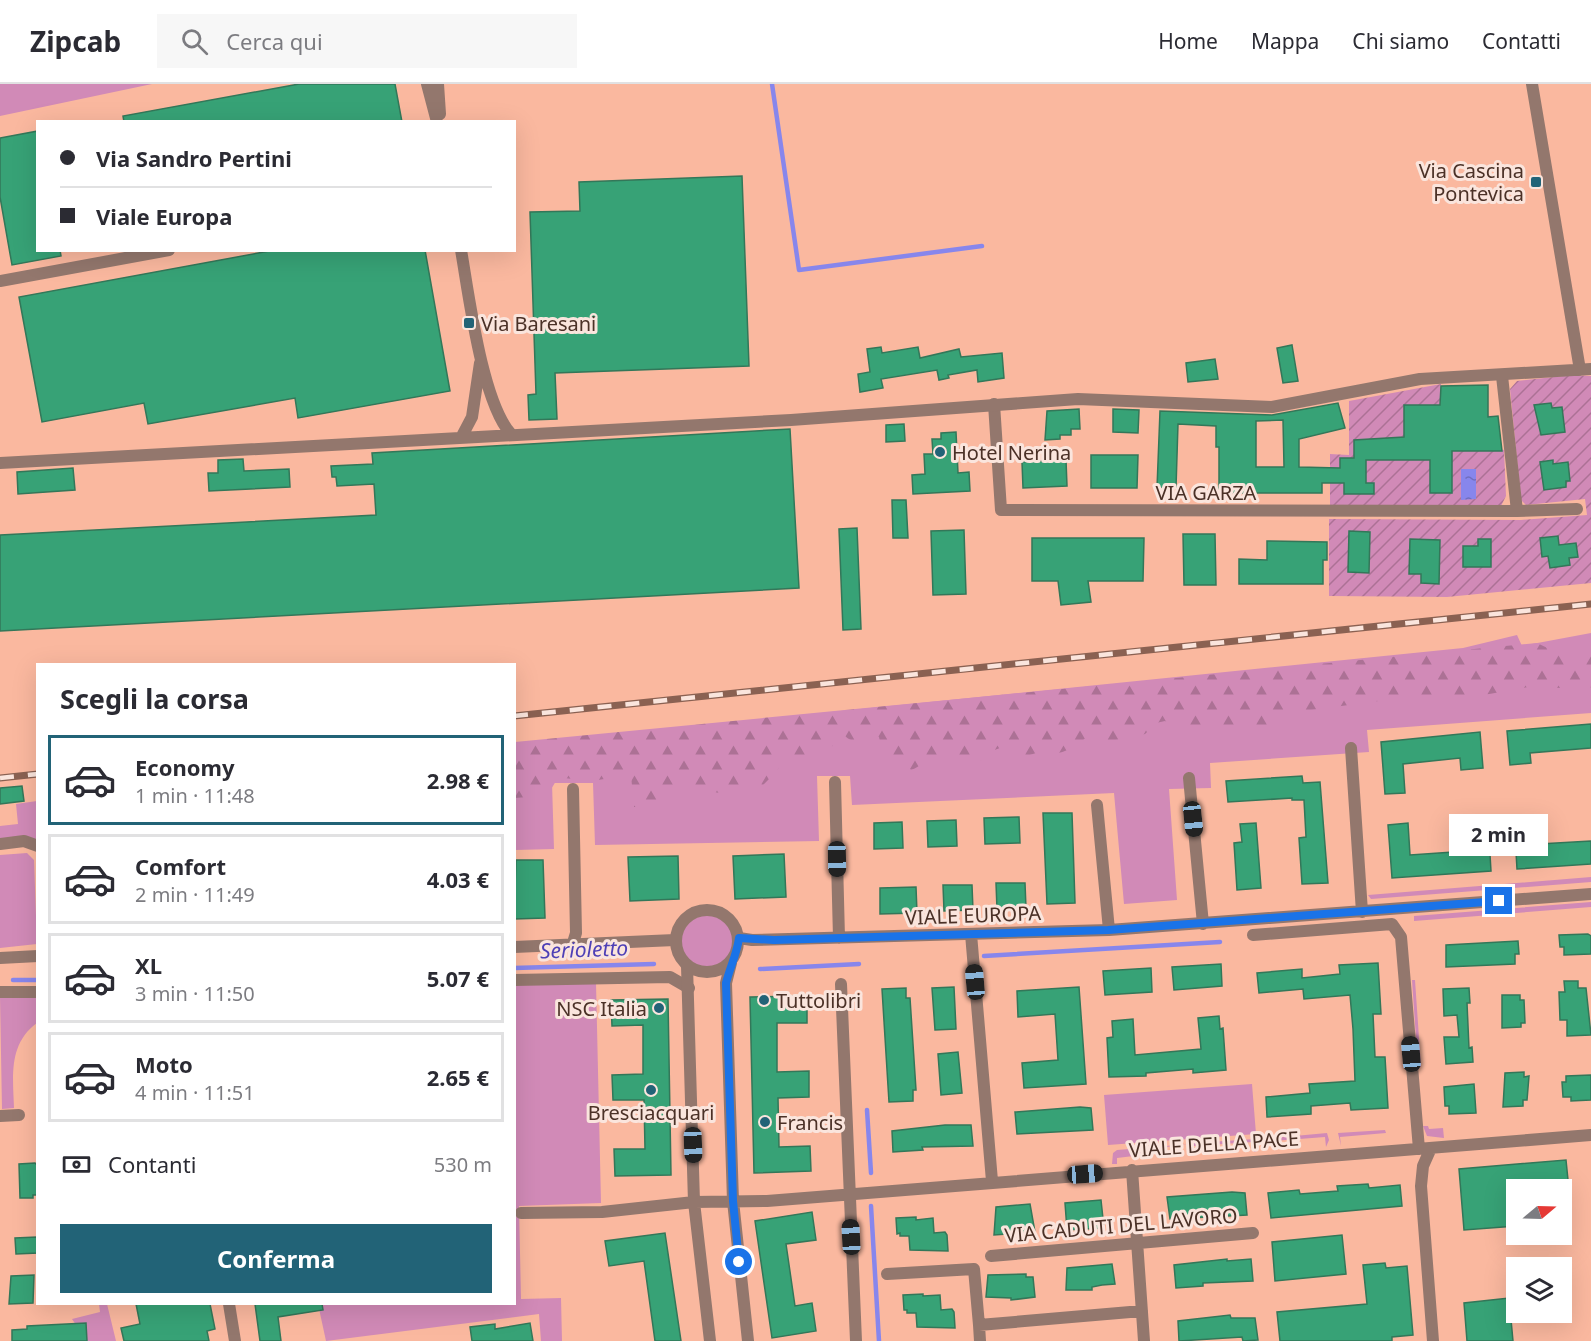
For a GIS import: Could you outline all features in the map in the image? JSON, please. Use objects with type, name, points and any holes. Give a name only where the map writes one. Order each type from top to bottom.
[{"type":"street","points":[[427,84],[438,120]]},
{"type":"street","points":[[438,84],[439,120]]},
{"type":"street","points":[[0,462],[791,420],[1078,399],[1272,407],[1420,379],[1586,370],[1532,84]]},
{"type":"street","points":[[0,281],[158,252]]},
{"type":"street","points":[[461,252],[481,356],[501,423],[511,434]]},
{"type":"street","points":[[462,436],[472,417],[481,356]]},
{"type":"street","points":[[1502,376],[1517,511]]},
{"type":"street","name":"VIA GARZA","points":[[994,404],[1001,510],[1517,511],[1577,509]]},
{"type":"street","points":[[1351,748],[1362,912]]},
{"type":"street","points":[[1189,778],[1203,924]]},
{"type":"street","points":[[835,782],[839,938]]},
{"type":"street","points":[[572,946],[576,933],[573,789]]},
{"type":"street","points":[[1097,805],[1108,930]]},
{"type":"street","points":[[0,844],[24,841],[36,845]]},
{"type":"street","name":"VIALE EUROPA","points":[[739,938],[839,938],[1108,930],[1591,894]]},
{"type":"street","points":[[708,909],[723,913],[734,924],[739,938],[738,952],[730,963],[717,972],[701,973],[687,966],[678,954],[675,940],[680,924],[692,913],[708,909]]},
{"type":"street","points":[[1253,935],[1392,924],[1401,937],[1425,1148],[1421,1186],[1433,1341]]},
{"type":"street","points":[[971,934],[992,1181]]},
{"type":"street","points":[[516,947],[675,940]]},
{"type":"street","points":[[0,958],[36,956]]},
{"type":"street","points":[[730,963],[726,983],[733,1201],[748,1341]]},
{"type":"street","points":[[687,966],[694,1202],[710,1341]]},
{"type":"street","points":[[516,980],[670,977],[689,988]]},
{"type":"street","points":[[841,984],[856,1341]]},
{"type":"street","points":[[0,992],[36,992]]},
{"type":"street","points":[[0,1116],[19,1115]]},
{"type":"street","name":"VIALE DELLA PACE","points":[[521,1213],[602,1212],[694,1202],[767,1201],[992,1181],[1591,1135]]},
{"type":"street","name":"VIA CADUTI DEL LAVORO","points":[[1132,1170],[1144,1341]]},
{"type":"street","name":"VIA CADUTI DEL LAVORO","points":[[991,1256],[1253,1233]]},
{"type":"street","points":[[887,1274],[974,1269],[980,1341]]},
{"type":"street","points":[[229,1305],[235,1341]]},
{"type":"street","points":[[979,1325],[1142,1311]]},
{"type":"green space","points":[[0,84],[152,84],[0,116]]},
{"type":"green space","points":[[1572,375],[1591,376],[1591,583],[1447,597],[1329,596],[1329,519],[1521,520],[1587,515],[1585,499],[1526,505],[1521,500],[1510,389],[1517,381]]},
{"type":"green space","points":[[1441,384],[1440,406],[1460,393],[1461,385],[1467,385],[1467,415],[1497,416],[1499,431],[1425,419],[1424,405],[1404,405],[1404,437],[1354,440],[1354,458],[1341,458],[1340,483],[1344,483],[1344,493],[1374,493],[1373,483],[1366,483],[1366,460],[1430,460],[1430,493],[1452,493],[1452,437],[1504,450],[1506,496],[1501,506],[1330,509],[1330,454],[1349,455],[1349,401]]},
{"type":"green space","points":[[1591,633],[1591,713],[1367,730],[1369,752],[1210,763],[1211,788],[1169,789],[1177,900],[1124,904],[1114,793],[852,805],[850,776],[817,776],[819,841],[595,845],[593,783],[552,783],[554,849],[516,850],[516,744],[1463,648],[1517,635],[1522,646]]},
{"type":"green space","points":[[1537,643],[1560,654],[1591,651],[1591,687],[1586,690],[1534,686],[1478,696],[1409,697],[1281,714],[1268,726],[1186,731],[1165,721],[1156,723],[1145,734],[1130,738],[1108,741],[1089,735],[1071,748],[1058,753],[1040,753],[1024,757],[1000,748],[986,753],[983,760],[977,761],[940,754],[911,770],[897,755],[892,756],[881,746],[879,737],[873,733],[859,740],[848,739],[845,736],[833,746],[820,748],[813,755],[802,759],[779,757],[778,770],[763,785],[748,782],[720,793],[682,787],[656,807],[634,807],[631,775],[591,781],[564,778],[556,781],[550,791],[544,793],[541,800],[536,802],[527,797],[516,798],[516,742]]},
{"type":"green space","points":[[36,801],[36,843],[0,839],[0,826],[18,824],[16,804]]},
{"type":"green space","points":[[27,853],[34,860],[36,944],[0,948],[0,855]]},
{"type":"green space","points":[[1591,877],[1591,882],[1371,899],[1368,895]]},
{"type":"green space","points":[[1591,902],[1591,907],[1414,921],[1414,916]]},
{"type":"green space","points":[[708,915],[718,917],[727,923],[733,932],[735,942],[733,952],[727,961],[718,967],[708,969],[698,967],[689,961],[683,952],[681,942],[683,932],[689,923],[698,917]]},
{"type":"green space","points":[[1412,980],[1415,980],[1421,1067],[1418,1067]]},
{"type":"green space","points":[[596,983],[601,1203],[519,1206],[521,1299],[561,1298],[562,1341],[541,1341],[539,1314],[326,1341],[318,1305],[516,1305],[516,984]]},
{"type":"green space","points":[[36,995],[36,1024],[21,1041],[14,1062],[14,1108],[2,1109],[0,996]]},
{"type":"green space","points":[[1252,1084],[1256,1134],[1108,1145],[1104,1095]]},
{"type":"green space","points":[[1423,1126],[1428,1126],[1429,1129],[1443,1128],[1444,1138],[1427,1136]]},
{"type":"green space","points":[[1385,1130],[1386,1133],[1340,1137],[1341,1146],[1338,1133]]},
{"type":"green space","points":[[1327,1133],[1329,1140],[1326,1147],[1325,1137],[1262,1142],[1262,1139]]},
{"type":"green space","points":[[1256,1139],[1257,1151],[1254,1152],[1253,1142],[1194,1146],[1193,1143]]},
{"type":"green space","points":[[1190,1144],[1150,1149],[1150,1154],[1117,1158],[1117,1164],[1112,1164],[1113,1153],[1117,1150]]},
{"type":"green space","points":[[99,1305],[107,1305],[116,1341],[87,1341],[72,1319],[100,1312]]},
{"type":"water","points":[[1461,469],[1476,469],[1476,499],[1461,500]]},
{"type":"building","points":[[299,84],[395,84],[402,120],[124,120],[123,116]]},
{"type":"building","points":[[36,131],[36,252],[60,252],[61,256],[12,265],[0,197],[0,138]]},
{"type":"building","points":[[742,176],[749,366],[555,373],[557,419],[529,420],[528,395],[536,394],[530,212],[580,211],[579,182]]},
{"type":"building","points":[[264,252],[425,252],[450,391],[298,418],[295,398],[148,424],[144,403],[42,422],[19,297]]},
{"type":"building","points":[[1292,345],[1298,381],[1283,383],[1277,348]]},
{"type":"building","points":[[881,347],[882,353],[918,347],[920,358],[959,349],[961,357],[1002,353],[1004,378],[978,382],[977,370],[948,375],[949,378],[939,380],[937,370],[881,379],[883,388],[860,392],[858,374],[870,372],[867,349]]},
{"type":"building","points":[[1215,359],[1218,379],[1188,382],[1186,363]]},
{"type":"building","points":[[1488,385],[1488,417],[1498,416],[1502,451],[1452,451],[1452,493],[1430,493],[1430,460],[1366,460],[1366,483],[1374,483],[1374,494],[1344,494],[1344,483],[1322,483],[1322,493],[1219,493],[1219,447],[1216,447],[1216,426],[1178,424],[1176,488],[1157,488],[1160,411],[1272,415],[1338,403],[1345,428],[1299,439],[1299,467],[1340,468],[1340,458],[1354,458],[1354,440],[1404,437],[1404,405],[1440,405],[1441,386]],"holes":[[[1283,420],[1284,467],[1256,467],[1256,421]]]},
{"type":"building","points":[[1551,403],[1552,408],[1562,407],[1565,432],[1541,435],[1534,405]]},
{"type":"building","points":[[1079,409],[1080,429],[1071,429],[1071,435],[1060,435],[1060,439],[1045,440],[1047,411]]},
{"type":"building","points":[[1113,409],[1139,410],[1138,433],[1113,432]]},
{"type":"building","points":[[904,424],[905,441],[886,442],[886,425]]},
{"type":"building","points":[[790,429],[799,588],[0,631],[0,535],[376,515],[374,484],[337,486],[336,477],[332,477],[331,466],[373,464],[372,453]]},
{"type":"building","points":[[956,432],[958,473],[969,472],[970,491],[913,494],[912,475],[925,474],[924,454],[933,454],[932,439],[941,439],[941,433]]},
{"type":"building","points":[[1091,455],[1138,455],[1137,488],[1091,488]]},
{"type":"building","points":[[243,459],[244,471],[289,469],[290,487],[209,491],[208,473],[218,473],[218,460]]},
{"type":"building","points":[[1066,460],[1067,486],[1023,488],[1022,462]]},
{"type":"building","points":[[1553,460],[1553,464],[1568,462],[1570,481],[1566,481],[1566,487],[1544,490],[1540,462]]},
{"type":"building","points":[[73,468],[75,490],[18,494],[17,472]]},
{"type":"building","points":[[892,500],[906,500],[908,538],[893,538]]},
{"type":"building","points":[[857,528],[861,629],[843,630],[839,529]]},
{"type":"building","points":[[964,530],[966,594],[933,595],[931,531]]},
{"type":"building","points":[[1349,531],[1370,532],[1369,573],[1348,572]]},
{"type":"building","points":[[1183,534],[1215,534],[1216,585],[1184,585]]},
{"type":"building","points":[[1558,536],[1559,545],[1576,543],[1578,557],[1569,558],[1570,565],[1550,568],[1548,556],[1542,557],[1540,538]]},
{"type":"building","points":[[1032,538],[1144,538],[1143,581],[1088,581],[1091,602],[1061,605],[1058,581],[1032,581]]},
{"type":"building","points":[[1410,539],[1440,540],[1439,584],[1421,583],[1421,574],[1409,574]]},
{"type":"building","points":[[1478,539],[1491,539],[1491,567],[1463,567],[1463,546],[1478,546]]},
{"type":"building","points":[[1267,541],[1327,542],[1327,560],[1323,560],[1323,584],[1239,584],[1239,559],[1267,560]]},
{"type":"building","points":[[1591,724],[1591,748],[1530,753],[1531,763],[1510,765],[1507,731]]},
{"type":"building","points":[[1480,732],[1483,768],[1461,770],[1460,758],[1403,764],[1405,793],[1385,794],[1381,742]]},
{"type":"building","points":[[1302,776],[1303,783],[1320,782],[1328,883],[1302,884],[1299,838],[1306,837],[1304,800],[1292,800],[1292,798],[1228,802],[1226,781]]},
{"type":"building","points":[[22,786],[24,801],[0,804],[0,788]]},
{"type":"building","points":[[1043,813],[1072,813],[1075,903],[1047,904]]},
{"type":"building","points":[[1019,817],[1020,843],[985,844],[984,818]]},
{"type":"building","points":[[956,820],[957,846],[928,847],[927,821]]},
{"type":"building","points":[[902,822],[903,848],[874,849],[874,823]]},
{"type":"building","points":[[1256,823],[1261,888],[1237,890],[1234,843],[1242,842],[1240,824]]},
{"type":"building","points":[[1408,823],[1410,855],[1468,851],[1467,839],[1489,838],[1491,871],[1392,878],[1388,825]]},
{"type":"building","points":[[1538,833],[1539,844],[1591,841],[1591,864],[1517,869],[1515,835]]},
{"type":"building","points":[[784,854],[786,897],[735,899],[733,856]]},
{"type":"building","points":[[678,856],[679,899],[630,901],[628,857]]},
{"type":"building","points":[[516,860],[543,860],[545,918],[516,919]]},
{"type":"building","points":[[996,883],[1025,883],[1026,908],[997,909]]},
{"type":"building","points":[[943,885],[972,885],[973,910],[944,911]]},
{"type":"building","points":[[916,887],[917,913],[880,914],[880,888]]},
{"type":"building","points":[[1588,934],[1591,936],[1591,954],[1564,955],[1564,947],[1560,947],[1559,935]]},
{"type":"building","points":[[1518,941],[1519,954],[1515,954],[1515,964],[1446,967],[1446,945]]},
{"type":"building","points":[[1378,963],[1381,1014],[1373,1014],[1375,1057],[1385,1057],[1388,1108],[1351,1110],[1350,1103],[1311,1106],[1311,1114],[1267,1117],[1266,1097],[1310,1093],[1309,1084],[1355,1081],[1353,1029],[1350,995],[1304,999],[1303,989],[1259,993],[1257,973],[1302,969],[1302,978],[1340,974],[1339,965]]},
{"type":"building","points":[[1221,964],[1222,986],[1174,990],[1172,967]]},
{"type":"building","points":[[1151,968],[1152,992],[1105,995],[1103,971]]},
{"type":"building","points":[[1564,981],[1578,981],[1578,988],[1586,988],[1591,1035],[1567,1036],[1567,1020],[1560,1020],[1559,992],[1565,992]]},
{"type":"building","points":[[954,987],[956,1029],[935,1030],[932,988]]},
{"type":"building","points":[[1079,987],[1086,1084],[1024,1088],[1022,1063],[1058,1060],[1055,1014],[1018,1017],[1017,991]]},
{"type":"building","points":[[906,988],[906,998],[910,998],[916,1090],[913,1090],[913,1101],[889,1102],[882,989]]},
{"type":"building","points":[[1469,988],[1470,1003],[1467,1003],[1469,1048],[1472,1047],[1473,1062],[1446,1064],[1444,1037],[1459,1037],[1457,1015],[1444,1016],[1443,989]]},
{"type":"building","points":[[1502,995],[1520,995],[1520,1000],[1524,1000],[1525,1023],[1521,1023],[1521,1027],[1502,1028]]},
{"type":"building","points":[[807,996],[807,1023],[777,1023],[777,1072],[809,1071],[809,1097],[778,1098],[779,1147],[810,1146],[811,1171],[754,1173],[750,997]]},
{"type":"building","points":[[668,999],[671,1175],[615,1176],[614,1149],[645,1149],[644,1100],[613,1100],[612,1075],[643,1074],[643,1025],[612,1026],[611,1000]]},
{"type":"building","points":[[1219,1016],[1220,1029],[1223,1028],[1226,1070],[1193,1073],[1193,1069],[1146,1073],[1146,1076],[1109,1077],[1107,1038],[1113,1037],[1112,1021],[1133,1019],[1135,1055],[1201,1049],[1198,1018]]},
{"type":"building","points":[[958,1052],[962,1093],[941,1095],[938,1054]]},
{"type":"building","points":[[1524,1072],[1524,1077],[1529,1076],[1527,1100],[1523,1100],[1523,1106],[1503,1107],[1505,1073]]},
{"type":"building","points":[[1591,1075],[1591,1100],[1571,1101],[1571,1097],[1563,1097],[1562,1082],[1566,1082],[1566,1076]]},
{"type":"building","points":[[1474,1084],[1476,1113],[1449,1114],[1449,1106],[1445,1106],[1444,1087]]},
{"type":"building","points":[[1091,1108],[1093,1130],[1017,1134],[1015,1112]]},
{"type":"building","points":[[945,1125],[971,1125],[973,1146],[922,1147],[923,1150],[893,1152],[892,1131]]},
{"type":"building","points":[[1566,1160],[1568,1179],[1506,1179],[1506,1227],[1464,1230],[1459,1169]]},
{"type":"building","points":[[19,1164],[36,1164],[36,1195],[33,1195],[33,1198],[20,1198]]},
{"type":"building","points":[[1368,1184],[1369,1188],[1400,1185],[1402,1206],[1271,1218],[1268,1193],[1299,1190],[1300,1194],[1338,1191],[1337,1186]]},
{"type":"building","points":[[1245,1193],[1247,1215],[1170,1219],[1167,1197]]},
{"type":"building","points":[[1101,1200],[1104,1228],[1067,1230],[1065,1203]]},
{"type":"building","points":[[1030,1204],[1035,1232],[994,1235],[996,1207]]},
{"type":"building","points":[[812,1212],[816,1240],[786,1244],[795,1306],[812,1303],[816,1331],[772,1338],[755,1221]]},
{"type":"building","points":[[916,1217],[916,1220],[933,1218],[934,1233],[945,1232],[947,1235],[948,1251],[910,1250],[909,1236],[897,1234],[896,1218]]},
{"type":"building","points":[[665,1233],[681,1341],[655,1341],[644,1261],[609,1266],[605,1241]]},
{"type":"building","points":[[1342,1235],[1346,1274],[1275,1281],[1272,1242]]},
{"type":"building","points":[[36,1237],[36,1253],[16,1254],[15,1238]]},
{"type":"building","points":[[1227,1259],[1227,1261],[1251,1259],[1253,1281],[1203,1283],[1203,1286],[1176,1288],[1174,1265]]},
{"type":"building","points":[[1385,1263],[1386,1268],[1407,1266],[1413,1335],[1392,1337],[1392,1341],[1280,1341],[1277,1312],[1367,1304],[1363,1265]]},
{"type":"building","points":[[1112,1264],[1115,1284],[1092,1287],[1092,1290],[1066,1290],[1067,1268]]},
{"type":"building","points":[[1026,1274],[1026,1277],[1033,1277],[1035,1297],[1011,1300],[1011,1298],[986,1297],[988,1275]]},
{"type":"building","points":[[34,1275],[33,1303],[9,1304],[11,1276]]},
{"type":"building","points":[[923,1294],[923,1296],[940,1295],[941,1310],[952,1309],[954,1312],[955,1328],[917,1327],[916,1313],[907,1313],[907,1310],[904,1310],[903,1295]]},
{"type":"building","points":[[1506,1298],[1506,1323],[1511,1323],[1513,1341],[1467,1341],[1464,1303]]},
{"type":"building","points":[[136,1305],[210,1305],[215,1329],[207,1331],[209,1341],[124,1341],[121,1328],[140,1324]]},
{"type":"building","points":[[255,1305],[322,1305],[323,1310],[278,1317],[281,1341],[260,1341]]},
{"type":"building","points":[[1230,1315],[1231,1318],[1255,1318],[1258,1340],[1243,1341],[1242,1337],[1179,1341],[1178,1321]]},
{"type":"building","points":[[86,1323],[87,1341],[12,1341],[12,1330],[27,1329],[27,1326]]},
{"type":"building","points":[[530,1323],[533,1341],[472,1341],[470,1327],[495,1324],[495,1329]]},
{"type":"waterway","points":[[772,84],[799,270],[982,246]]},
{"type":"waterway","points":[[984,956],[1220,942]]},
{"type":"waterway","name":"Serioletto","points":[[516,968],[654,964]]},
{"type":"waterway","name":"Serioletto","points":[[760,969],[859,964]]},
{"type":"waterway","name":"Serioletto","points":[[13,980],[36,980]]},
{"type":"waterway","name":"Serioletto","points":[[867,1110],[871,1173]]},
{"type":"waterway","name":"Serioletto","points":[[871,1206],[879,1341]]},
{"type":"railway","points":[[516,716],[1591,604]]},
{"type":"railway","points":[[0,778],[36,774]]},
{"type":"place","name":"Via Cascina Pontevica","points":[[1536,182]]},
{"type":"place","name":"Via Baresani","points":[[469,323]]},
{"type":"place","name":"Hotel Nerina","points":[[940,452]]},
{"type":"place","name":"Tuttolibri","points":[[764,1000]]},
{"type":"place","name":"NSC Italia","points":[[659,1008]]},
{"type":"place","name":"Bresciacquari","points":[[651,1090]]},
{"type":"place","name":"Francis","points":[[765,1122]]},
{"type":"route","points":[[739,1262],[733,1201],[726,983],[730,963],[738,952],[739,938],[774,940],[1108,930],[1499,901]]}]
